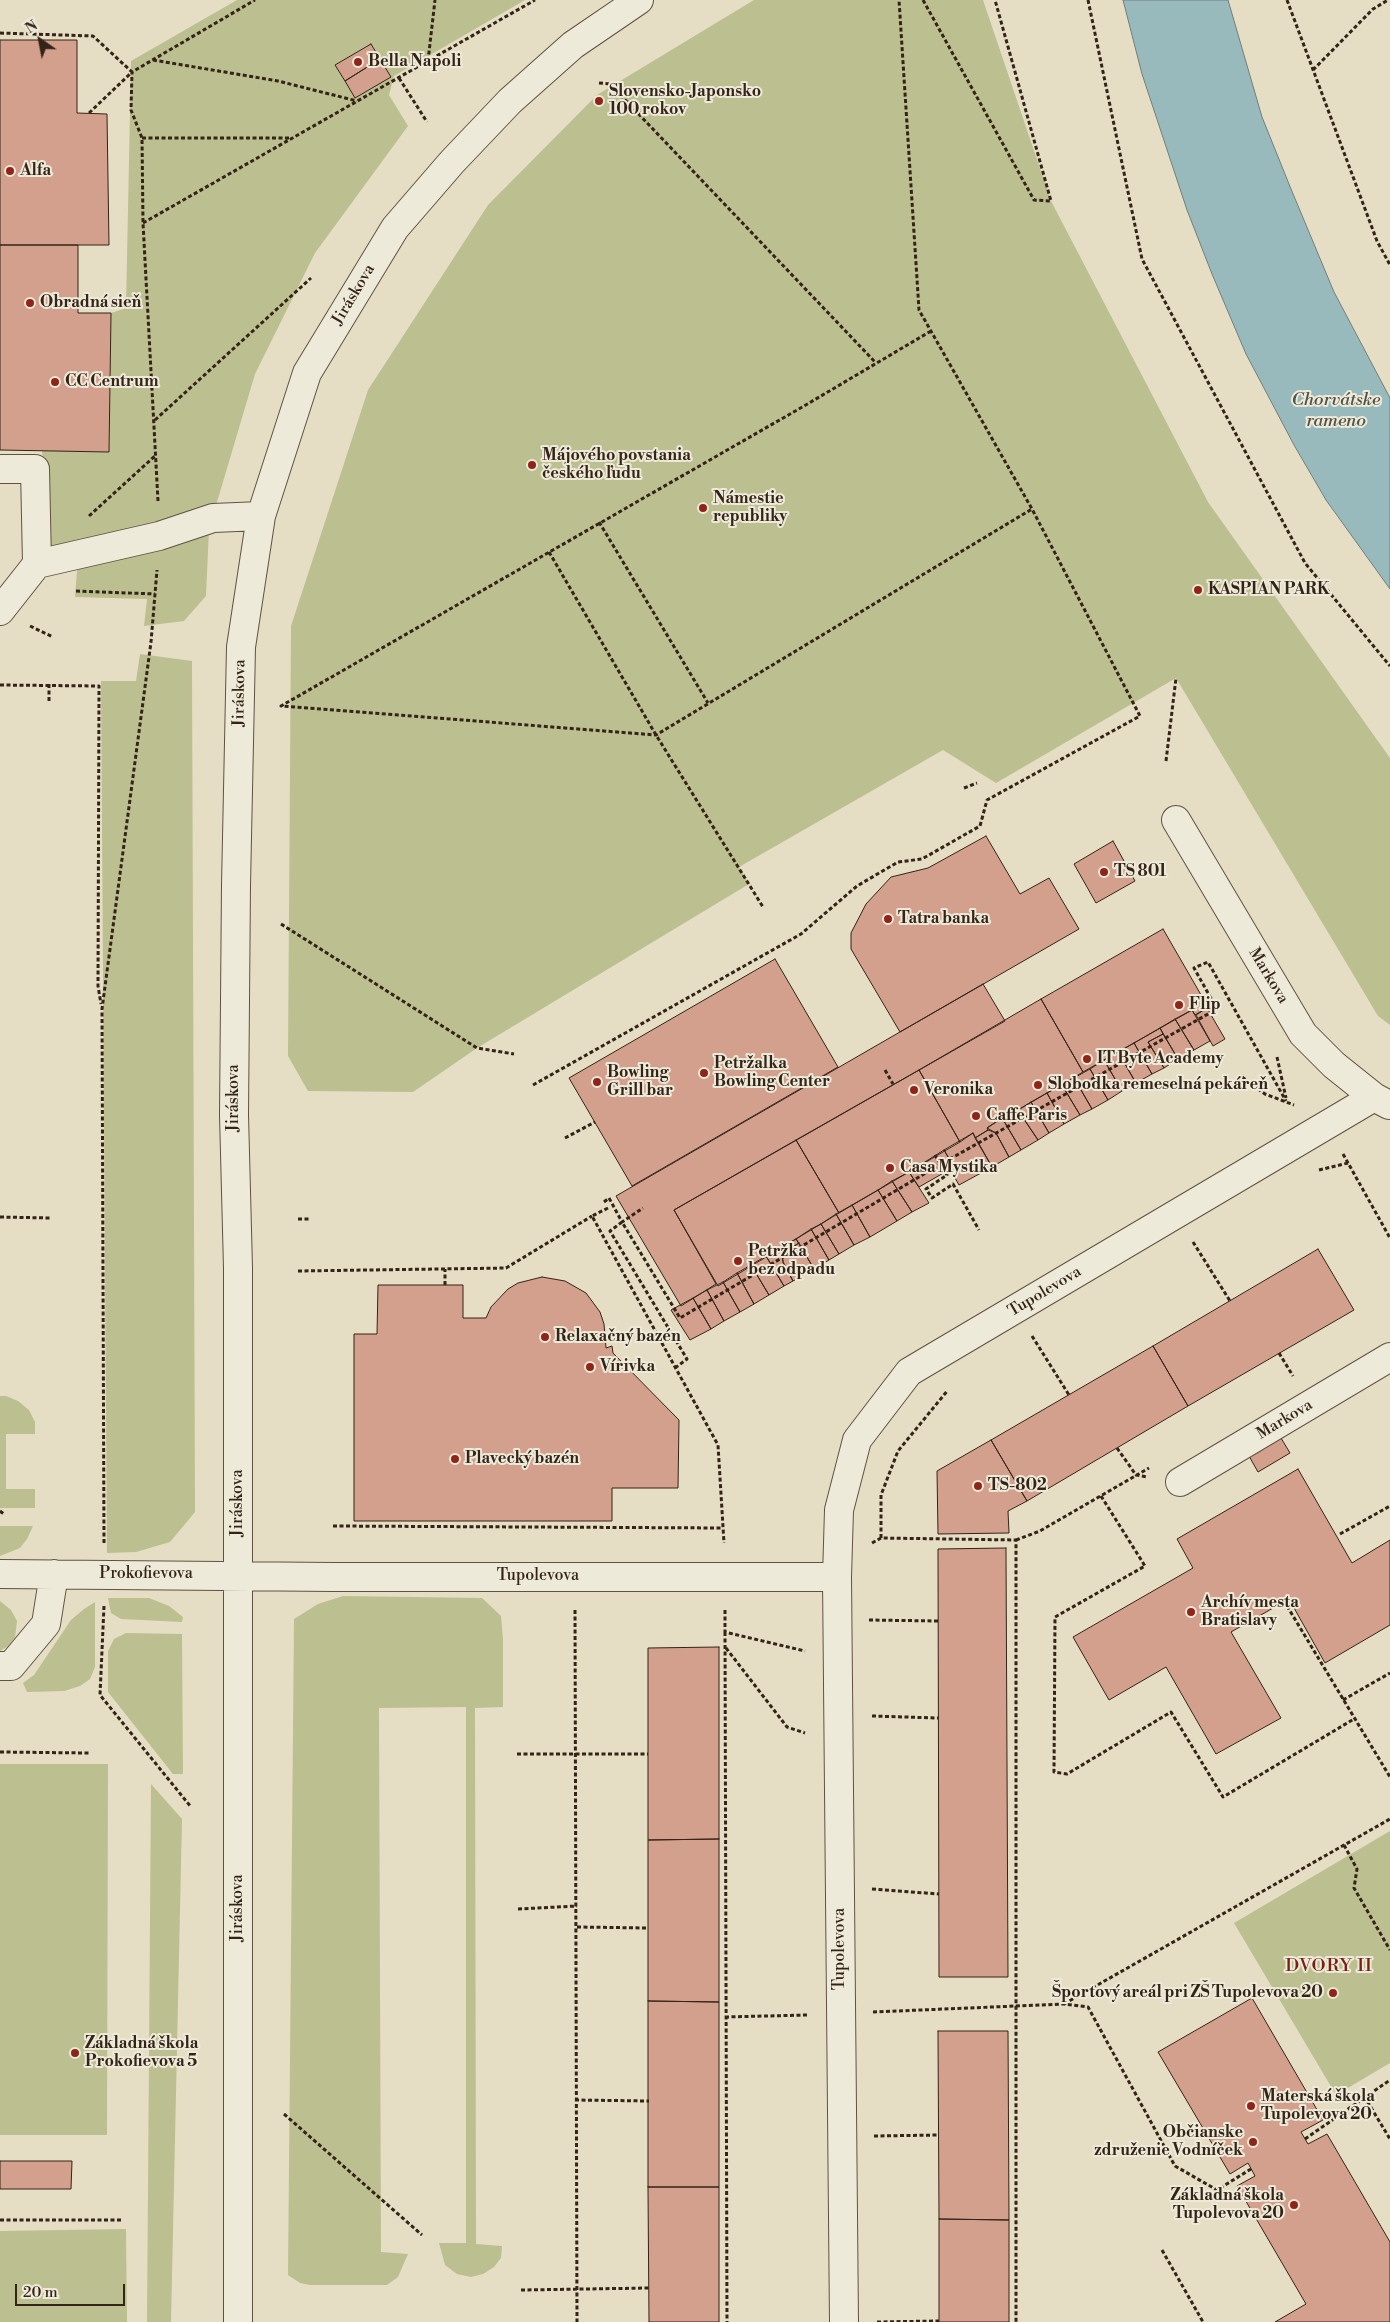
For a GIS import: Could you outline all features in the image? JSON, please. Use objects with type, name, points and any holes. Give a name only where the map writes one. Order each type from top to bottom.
[{"type":"street","name":"Jiráskova","points":[[238,2322],[238,1278],[234,1115],[240,667],[241,647],[261,516],[307,373],[395,228],[452,162],[510,101],[573,45],[628,3]]},
{"type":"street","points":[[0,469],[35,469],[37,564],[0,611]]},
{"type":"street","points":[[37,564],[160,536],[213,518],[261,516]]},
{"type":"street","name":"Markova","points":[[1176,820],[1303,1034],[1334,1065],[1382,1102]]},
{"type":"street","name":"Tupolevova","points":[[844,2322],[837,1577],[839,1510],[857,1440],[909,1372],[1327,1125],[1382,1102]]},
{"type":"street","name":"Markova","points":[[1180,1482],[1390,1357]]},
{"type":"street","name":"Prokofievova","points":[[0,1574],[238,1575]]},
{"type":"street","points":[[0,1666],[11,1666],[46,1624],[54,1574]]},
{"type":"street","name":"Tupolevova","points":[[238,1575],[334,1577],[837,1577]]},
{"type":"path","points":[[89,113],[132,72],[255,0]]},
{"type":"path","points":[[428,62],[435,0]]},
{"type":"path","points":[[143,223],[535,0]]},
{"type":"path","points":[[534,1085],[802,934],[857,886],[898,862],[922,860],[980,826],[986,800],[1140,716],[1032,509],[919,310],[899,0]]},
{"type":"path","points":[[923,0],[1034,200],[1051,201],[995,0]]},
{"type":"path","points":[[1088,0],[1142,259],[1305,563],[1390,666]]},
{"type":"path","points":[[1287,0],[1377,241],[1390,265]]},
{"type":"path","points":[[1313,70],[1373,9],[1388,0]]},
{"type":"path","points":[[0,33],[93,36],[132,72],[131,110],[142,138],[143,223],[160,536],[150,650],[102,1009],[104,1545]]},
{"type":"path","points":[[152,60],[278,81],[357,101]]},
{"type":"path","points":[[399,78],[427,122]]},
{"type":"path","points":[[599,83],[610,84],[876,363]]},
{"type":"path","points":[[142,138],[292,138]]},
{"type":"path","points":[[154,421],[311,278]]},
{"type":"path","points":[[931,331],[282,706],[656,735],[1032,509]]},
{"type":"path","points":[[86,519],[156,455]]},
{"type":"path","points":[[599,522],[708,703]]},
{"type":"path","points":[[549,552],[656,735],[763,907]]},
{"type":"path","points":[[18,589],[155,594]]},
{"type":"path","points":[[1166,761],[1176,678]]},
{"type":"path","points":[[49,684],[49,701]]},
{"type":"path","points":[[0,685],[99,686],[98,986],[102,1009]]},
{"type":"path","points":[[964,788],[977,783]]},
{"type":"path","points":[[281,924],[477,1048],[514,1054]]},
{"type":"path","points":[[604,1202],[610,1198],[622,1222],[680,1318],[941,1164],[1217,1009],[1194,968],[1208,962],[1286,1101],[1265,1094],[1242,1077]]},
{"type":"path","points":[[885,1070],[893,1084]]},
{"type":"path","points":[[565,1138],[595,1122]]},
{"type":"path","points":[[1327,1125],[1390,1238]]},
{"type":"path","points":[[935,1155],[947,1175],[926,1189],[932,1198],[953,1184],[979,1230]]},
{"type":"path","points":[[1312,1172],[1348,1163]]},
{"type":"path","points":[[298,1271],[506,1268],[608,1208]]},
{"type":"path","points":[[643,1208],[610,1231],[688,1359],[675,1368]]},
{"type":"path","points":[[592,1216],[718,1445],[725,1576],[726,1648],[725,2017],[727,2322]]},
{"type":"path","points":[[0,1218],[52,1218]]},
{"type":"path","points":[[298,1218],[312,1219]]},
{"type":"path","points":[[1190,1238],[1230,1301]]},
{"type":"path","points":[[444,1285],[445,1269]]},
{"type":"path","points":[[1030,1333],[1069,1395]]},
{"type":"path","points":[[1279,1353],[1297,1383]]},
{"type":"path","points":[[881,1538],[881,1495],[898,1451],[954,1383]]},
{"type":"path","points":[[1117,1448],[1136,1475],[1180,1482]]},
{"type":"path","points":[[1101,1496],[1144,1566],[1055,1616],[1054,1772],[1068,1774],[1171,1712],[1223,1797],[1354,1720]]},
{"type":"path","points":[[1340,1534],[1390,1506]]},
{"type":"path","points":[[0,1510],[5,1516]]},
{"type":"path","points":[[334,1526],[723,1528]]},
{"type":"path","points":[[866,1547],[881,1538],[1016,1540],[1016,2322]]},
{"type":"path","points":[[574,1576],[577,1906],[575,2100],[577,2322]]},
{"type":"path","points":[[104,1604],[100,1696],[191,1807]]},
{"type":"path","points":[[1288,1606],[1354,1720],[1390,1777]]},
{"type":"path","points":[[866,1620],[938,1621]]},
{"type":"path","points":[[725,1632],[838,1659]]},
{"type":"path","points":[[726,1648],[787,1727],[839,1744]]},
{"type":"path","points":[[1343,1700],[1390,1673]]},
{"type":"path","points":[[866,1716],[938,1718]]},
{"type":"path","points":[[0,1752],[89,1753]]},
{"type":"path","points":[[517,1754],[648,1754]]},
{"type":"path","points":[[1064,2004],[1390,1819]]},
{"type":"path","points":[[1344,1845],[1357,1869],[1354,1888],[1390,1950]]},
{"type":"path","points":[[867,1889],[939,1894]]},
{"type":"path","points":[[518,1908],[577,1906]]},
{"type":"path","points":[[577,1927],[648,1928]]},
{"type":"path","points":[[725,2017],[1064,2004],[1088,2008],[1175,2166],[1217,2190],[1251,2169]]},
{"type":"path","points":[[1305,2139],[1364,2096],[1390,2080]]},
{"type":"path","points":[[1364,2096],[1390,2139]]},
{"type":"path","points":[[575,2100],[649,2101]]},
{"type":"path","points":[[284,2114],[422,2235]]},
{"type":"path","points":[[868,2136],[939,2135]]},
{"type":"path","points":[[0,2220],[123,2220]]},
{"type":"path","points":[[1162,2250],[1203,2322]]},
{"type":"path","points":[[521,2290],[649,2288]]},
{"type":"path","points":[[871,2322],[939,2321]]},
{"type":"green space","points":[[237,0],[525,0],[394,76],[389,95],[408,126],[315,253],[255,374],[209,529],[206,596],[184,621],[144,626],[147,599],[75,597],[79,545],[49,547],[42,450],[109,452],[111,313],[126,308],[131,61]]},
{"type":"green space","name":"Námestie republiky","points":[[754,0],[983,0],[1051,201],[1208,502],[1390,758],[1390,1025],[1378,1016],[1176,678],[996,783],[943,750],[739,867],[749,884],[477,1048],[413,1092],[308,1091],[288,1056],[291,626],[368,390],[488,205],[597,95]]},
{"type":"green space","points":[[140,654],[192,661],[195,1512],[170,1542],[136,1552],[107,1553],[101,681],[136,681]]},
{"type":"green space","points":[[0,1396],[6,1396],[18,1401],[29,1410],[35,1422],[35,1434],[6,1434],[6,1489],[35,1489],[35,1508],[0,1508]]},
{"type":"green space","points":[[0,1526],[33,1526],[20,1548],[0,1556]]},
{"type":"green space","points":[[343,1596],[482,1598],[501,1616],[503,1707],[475,1708],[476,2244],[502,2246],[501,2258],[494,2267],[483,2274],[471,2277],[457,2274],[445,2265],[439,2243],[466,2243],[466,1707],[379,1708],[381,2252],[408,2254],[398,2277],[387,2285],[310,2285],[300,2283],[288,2275],[294,1619],[318,1604]]},
{"type":"green space","points":[[108,1598],[149,1598],[169,1606],[183,1617],[182,1622],[121,1619],[111,1613]]},
{"type":"green space","points":[[0,1601],[11,1610],[17,1621],[15,1637],[8,1646],[0,1651]]},
{"type":"green space","points":[[95,1602],[95,1667],[90,1679],[80,1686],[64,1691],[27,1692],[23,1683],[34,1675],[71,1620]]},
{"type":"green space","points":[[126,1633],[182,1634],[183,1774],[173,1774],[108,1692],[108,1651],[114,1639]]},
{"type":"green space","points":[[0,1764],[108,1764],[107,2135],[0,2135]]},
{"type":"green space","points":[[151,1784],[182,1819],[171,2322],[147,2322]]},
{"type":"green space","name":"Športový areál pri ZŠ Tupolevova 20","points":[[1390,1831],[1390,2063],[1336,2095],[1234,1923]]},
{"type":"green space","points":[[126,2229],[127,2322],[0,2322],[0,2231]]},
{"type":"water","name":"Chorvátske rameno","points":[[1123,0],[1228,0],[1262,117],[1291,189],[1334,292],[1390,398],[1390,589],[1326,500],[1294,445],[1246,354],[1187,210],[1142,74]]},
{"type":"building","points":[[0,40],[77,40],[77,113],[107,114],[109,245],[0,245]]},
{"type":"building","name":"Bella Napoli","points":[[371,44],[380,59],[345,81],[335,65]]},
{"type":"building","points":[[380,59],[391,77],[355,98],[345,81]]},
{"type":"building","name":"CC Centrum","points":[[0,245],[78,245],[78,313],[111,313],[109,452],[0,450]]},
{"type":"building","points":[[986,836],[1020,894],[1049,878],[1079,929],[900,1032],[851,949],[851,933],[866,904],[891,877],[928,868]]},
{"type":"building","name":"TS 801","points":[[1113,841],[1135,881],[1096,903],[1074,864]]},
{"type":"building","points":[[1163,929],[1208,1007],[1195,1015],[1192,1010],[1083,1072],[1041,999]]},
{"type":"building","name":"Petržalka Bowling Center","points":[[775,959],[838,1067],[632,1186],[569,1078]]},
{"type":"building","points":[[983,984],[1005,1021],[674,1210],[716,1284],[681,1306],[616,1196]]},
{"type":"building","points":[[1041,999],[1083,1072],[1018,1110],[1019,1112],[1004,1121],[1002,1118],[975,1138],[973,1133],[960,1142],[919,1070]]},
{"type":"building","points":[[1207,1008],[1225,1039],[1213,1046],[1196,1015]]},
{"type":"building","points":[[1192,1010],[1210,1041],[1194,1050],[1175,1019]]},
{"type":"building","points":[[1175,1019],[1194,1050],[1178,1059],[1160,1028]]},
{"type":"building","points":[[1160,1028],[1163,1034],[1148,1042],[1164,1068],[1152,1074],[1134,1043]]},
{"type":"building","points":[[1163,1034],[1178,1059],[1164,1068],[1148,1042]]},
{"type":"building","points":[[1134,1043],[1152,1074],[1136,1083],[1118,1052]]},
{"type":"building","points":[[1118,1052],[1136,1083],[1122,1091],[1104,1060]]},
{"type":"building","points":[[1104,1060],[1122,1091],[1108,1100],[1090,1069]]},
{"type":"building","points":[[1090,1069],[1108,1100],[1092,1109],[1074,1078]]},
{"type":"building","points":[[919,1070],[960,1142],[839,1213],[796,1140]]},
{"type":"building","points":[[1074,1078],[1092,1109],[1080,1115],[1062,1085]]},
{"type":"building","points":[[1062,1085],[1080,1115],[1064,1124],[1047,1093]]},
{"type":"building","points":[[1047,1093],[1064,1124],[1049,1133],[1031,1102]]},
{"type":"building","points":[[1031,1102],[1049,1133],[1038,1140],[1018,1110]]},
{"type":"building","points":[[1019,1112],[1038,1140],[1021,1150],[1004,1121]]},
{"type":"building","points":[[1002,1118],[1021,1150],[1009,1157],[996,1133],[987,1128]]},
{"type":"building","points":[[988,1130],[996,1133],[1009,1157],[992,1167],[975,1138]]},
{"type":"building","points":[[973,1133],[992,1167],[959,1185],[950,1169],[954,1167],[944,1150]]},
{"type":"building","points":[[796,1140],[839,1213],[718,1286],[674,1210]]},
{"type":"building","points":[[944,1150],[954,1167],[919,1187],[909,1172]]},
{"type":"building","points":[[909,1172],[929,1203],[912,1212],[892,1181]]},
{"type":"building","points":[[892,1181],[912,1212],[897,1221],[878,1190]]},
{"type":"building","points":[[878,1190],[897,1221],[870,1237],[852,1205]]},
{"type":"building","points":[[852,1205],[870,1237],[854,1245],[836,1214]]},
{"type":"building","points":[[836,1214],[854,1245],[839,1254],[821,1224]]},
{"type":"building","points":[[821,1224],[839,1254],[829,1260],[811,1229]]},
{"type":"building","points":[[811,1229],[829,1260],[814,1269],[796,1239]]},
{"type":"building","points":[[796,1239],[799,1243],[782,1254],[783,1262],[793,1281],[784,1286],[766,1256]]},
{"type":"building","points":[[799,1243],[814,1269],[793,1281],[783,1262],[782,1254]]},
{"type":"building","points":[[1318,1249],[1354,1310],[1188,1406],[1153,1346]]},
{"type":"building","points":[[766,1256],[784,1286],[769,1295],[751,1265]]},
{"type":"building","points":[[751,1265],[769,1295],[754,1304],[737,1273]]},
{"type":"building","points":[[737,1273],[754,1304],[740,1312],[723,1282]]},
{"type":"building","points":[[542,1277],[565,1281],[586,1293],[600,1312],[604,1324],[606,1348],[612,1346],[613,1353],[679,1420],[678,1488],[612,1488],[612,1521],[354,1521],[354,1334],[377,1334],[378,1285],[463,1285],[463,1318],[486,1318],[491,1307],[508,1289],[518,1283]]},
{"type":"building","points":[[723,1282],[740,1312],[724,1321],[707,1290]]},
{"type":"building","points":[[707,1290],[724,1321],[711,1329],[693,1298]]},
{"type":"building","points":[[693,1298],[711,1329],[690,1340],[671,1310]]},
{"type":"building","points":[[1153,1346],[1188,1406],[1027,1501],[991,1440]]},
{"type":"building","points":[[1281,1438],[1290,1453],[1258,1472],[1249,1456]]},
{"type":"building","name":"TS-802","points":[[991,1440],[1027,1501],[1008,1511],[1009,1533],[938,1534],[937,1471]]},
{"type":"building","name":"Archív mesta Bratislavy","points":[[1298,1469],[1352,1563],[1390,1540],[1390,1625],[1325,1663],[1289,1599],[1231,1632],[1281,1718],[1216,1754],[1166,1667],[1109,1700],[1073,1637],[1193,1568],[1177,1539]]},
{"type":"building","points":[[1006,1548],[1008,1977],[939,1977],[938,1549]]},
{"type":"building","points":[[719,1647],[719,1839],[648,1840],[648,1648]]},
{"type":"building","points":[[719,1839],[719,2002],[648,2001],[648,1840]]},
{"type":"building","points":[[1252,1998],[1323,2120],[1301,2132],[1308,2144],[1327,2134],[1390,2242],[1390,2322],[1275,2322],[1306,2304],[1237,2186],[1255,2176],[1248,2163],[1230,2174],[1158,2052]]},
{"type":"building","points":[[648,2001],[719,2002],[719,2187],[648,2187]]},
{"type":"building","points":[[938,2031],[1008,2031],[1009,2220],[939,2219]]},
{"type":"building","points":[[0,2161],[72,2161],[71,2189],[0,2189]]},
{"type":"building","points":[[648,2187],[719,2187],[719,2322],[649,2322]]},
{"type":"building","points":[[939,2219],[1009,2220],[1009,2322],[939,2322]]},
{"type":"place","name":"Bella Napoli","points":[[358,62]]},
{"type":"place","name":"Slovensko-Japonsko 100 rokov","points":[[599,101]]},
{"type":"place","name":"Alfa","points":[[10,171]]},
{"type":"place","name":"Obradná sieň","points":[[30,303]]},
{"type":"place","name":"CC Centrum","points":[[55,382]]},
{"type":"place","name":"Májového povstania českého ľudu","points":[[532,465]]},
{"type":"place","name":"Námestie republiky","points":[[703,508]]},
{"type":"place","name":"KASPIAN PARK","points":[[1198,590]]},
{"type":"place","name":"TS 801","points":[[1104,872]]},
{"type":"place","name":"Tatra banka","points":[[888,919]]},
{"type":"place","name":"Flip","points":[[1179,1005]]},
{"type":"place","name":"IT Byte Academy","points":[[1087,1059]]},
{"type":"place","name":"Petržalka Bowling Center","points":[[704,1073]]},
{"type":"place","name":"Bowling Grill bar","points":[[597,1082]]},
{"type":"place","name":"Slobodka remeselná pekáreň","points":[[1038,1085]]},
{"type":"place","name":"Veronika","points":[[914,1090]]},
{"type":"place","name":"Caffe Paris","points":[[976,1116]]},
{"type":"place","name":"Casa Mystika","points":[[890,1168]]},
{"type":"place","name":"Petržka bez odpadu","points":[[738,1261]]},
{"type":"place","name":"Relaxačný bazén","points":[[545,1337]]},
{"type":"place","name":"Vírivka","points":[[590,1367]]},
{"type":"place","name":"Plavecký bazén","points":[[455,1459]]},
{"type":"place","name":"TS-802","points":[[978,1486]]},
{"type":"place","name":"Archív mesta Bratislavy","points":[[1191,1612]]},
{"type":"place","name":"Športový areál pri ZŠ Tupolevova 20","points":[[1333,1993]]},
{"type":"place","name":"Základná škola Prokofievova 5","points":[[75,2053]]},
{"type":"place","name":"Materská škola Tupolevova 20","points":[[1251,2106]]},
{"type":"place","name":"Občianske združenie Vodníček","points":[[1253,2142]]},
{"type":"place","name":"Základná škola Tupolevova 20","points":[[1294,2205]]},
{"type":"district","name":"DVORY II","points":[[1329,1967]]}]
